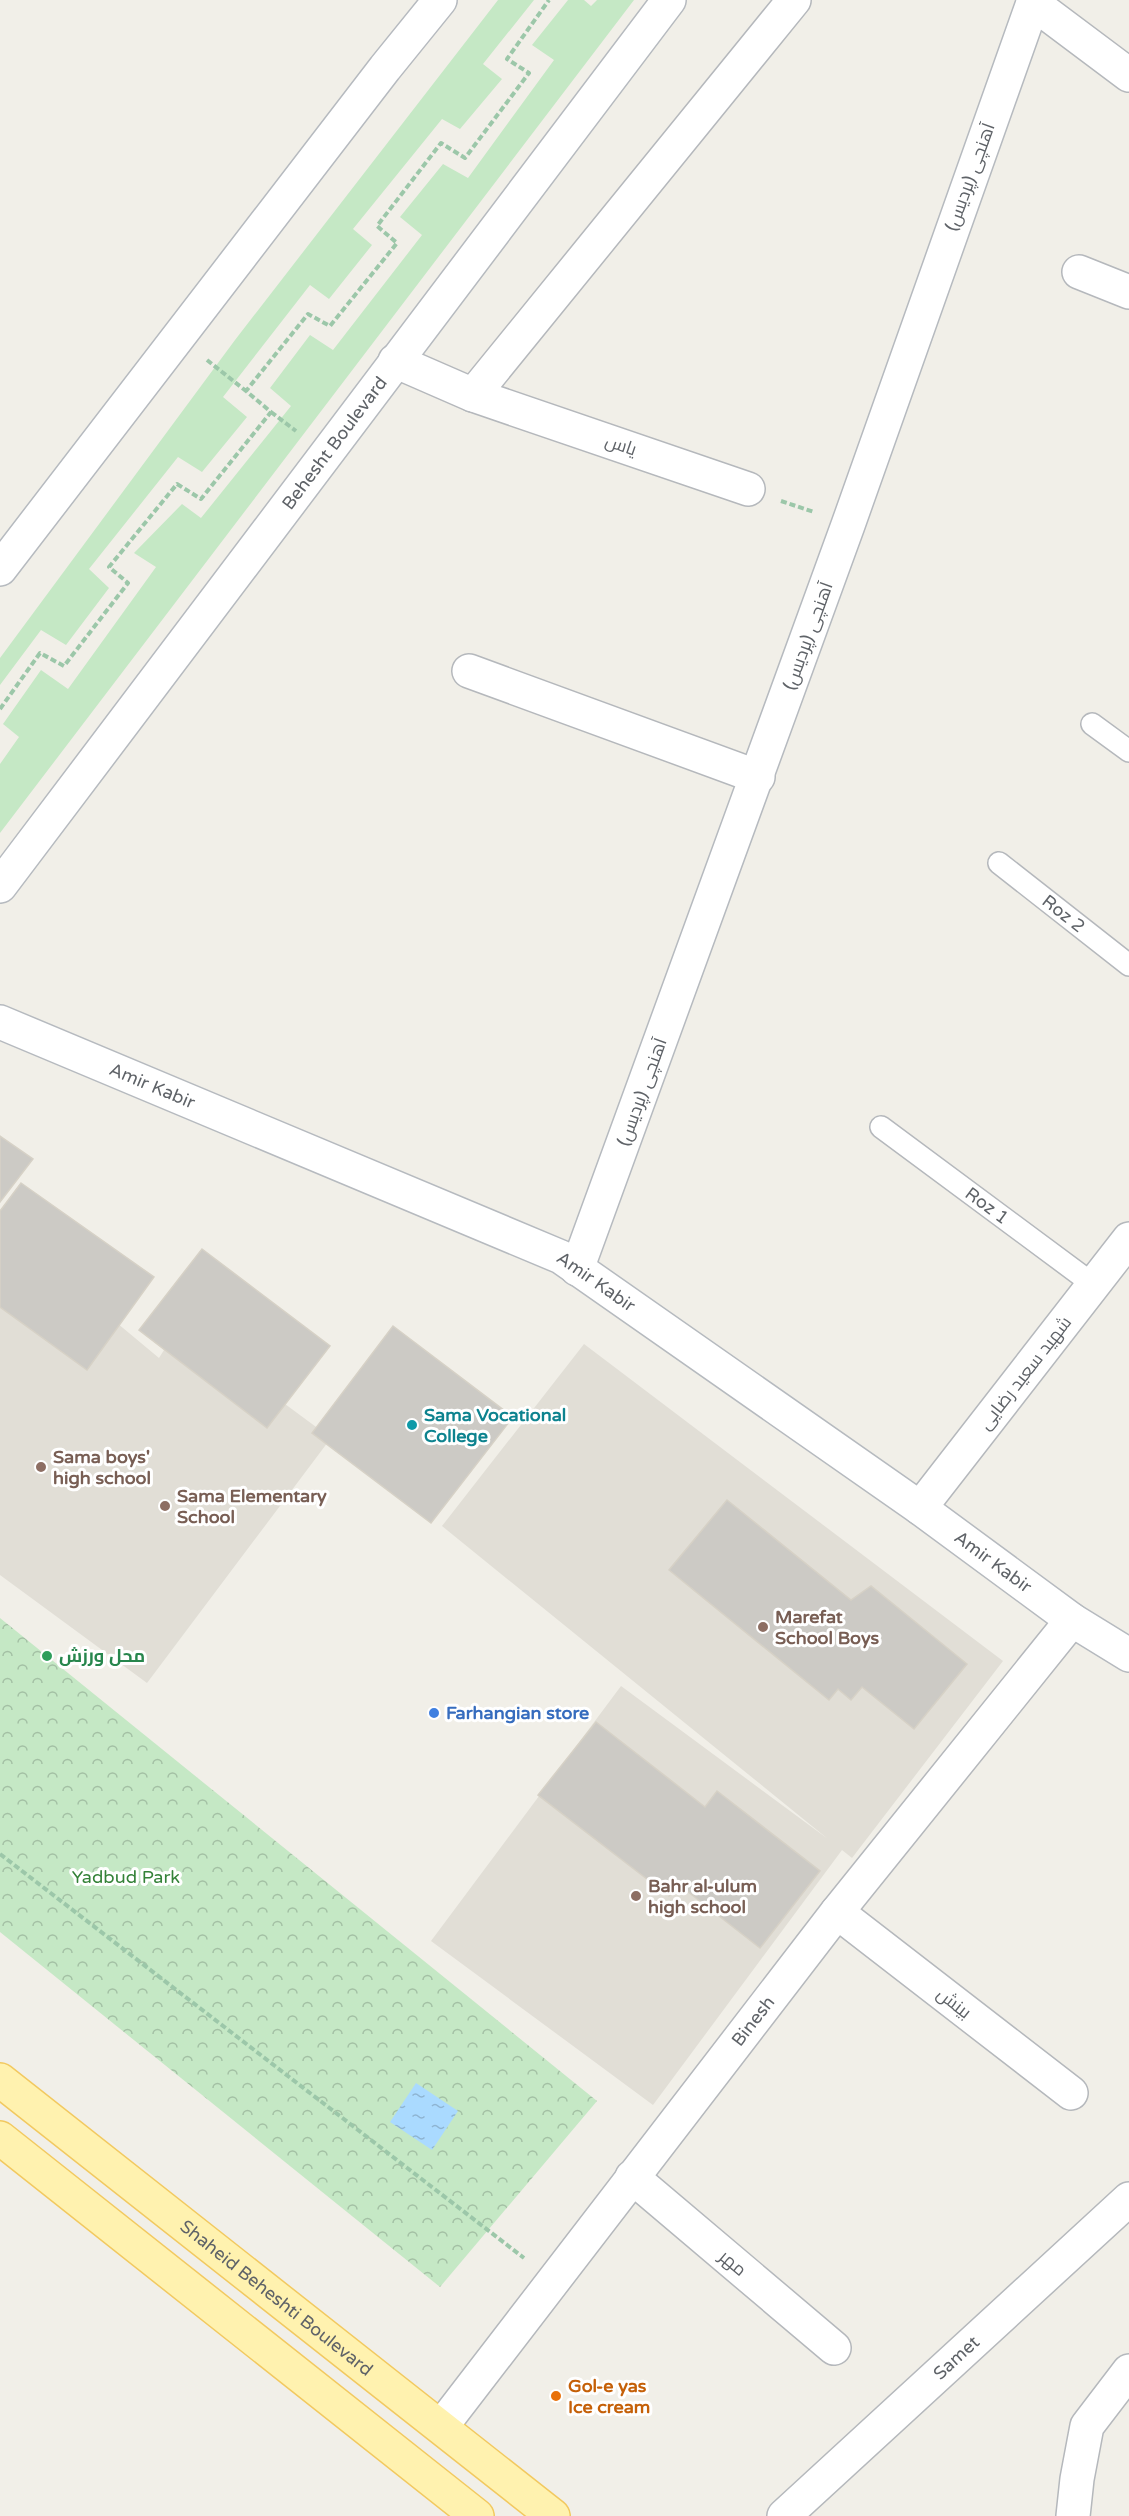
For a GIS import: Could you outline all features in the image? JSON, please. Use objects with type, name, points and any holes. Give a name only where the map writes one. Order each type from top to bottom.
[{"type":"main road","name":"Shaheid Beheshti Boulevard","points":[[0,2080],[553,2516]]},
{"type":"main road","points":[[0,2138],[477,2516]]},
{"type":"street","points":[[0,569],[385,68],[440,0]]},
{"type":"street","name":"Behesht Boulevard","points":[[0,886],[669,0]]},
{"type":"street","points":[[473,395],[794,0]]},
{"type":"street","points":[[1034,1],[1129,75]]},
{"type":"street","name":"آهنچی (پردیس)","points":[[577,1269],[758,777],[1034,1]]},
{"type":"street","points":[[1079,272],[1129,292]]},
{"type":"street","name":"یاس","points":[[395,361],[473,395],[748,489]]},
{"type":"street","points":[[469,671],[758,777]]},
{"type":"street","name":"Amir Kabir","points":[[0,1022],[561,1257],[920,1508],[1072,1620],[1129,1655]]},
{"type":"street","name":"شهید سعید رضایی","points":[[920,1508],[1129,1239]]},
{"type":"street","name":"Binesh","points":[[441,2427],[837,1912],[1072,1620]]},
{"type":"street","name":"بینش","points":[[837,1912],[1071,2092]]},
{"type":"street","name":"مهر","points":[[632,2177],[834,2348]]},
{"type":"street","name":"Samet","points":[[784,2516],[1129,2199]]},
{"type":"street","points":[[1073,2516],[1087,2426],[1129,2371]]},
{"type":"lane","points":[[1092,724],[1129,751]]},
{"type":"lane","name":"Roz 2","points":[[999,863],[1129,965]]},
{"type":"lane","name":"Roz 1","points":[[881,1127],[1094,1285]]},
{"type":"path","points":[[246,391],[308,314],[330,326],[397,243],[377,226],[441,143],[465,158],[529,73],[507,59],[549,0]]},
{"type":"path","points":[[0,709],[40,653],[64,666],[128,583],[109,567],[177,484],[201,499],[271,412],[178,337]]},
{"type":"path","points":[[748,489],[848,525]]},
{"type":"path","points":[[0,1854],[554,2280]]},
{"type":"shaded area","name":"Sama Elementary School","points":[[19,1185],[154,1277],[117,1323],[159,1358],[164,1350],[139,1330],[202,1249],[330,1346],[285,1404],[331,1438],[147,1683],[0,1575],[0,1211]]},
{"type":"shaded area","points":[[584,1344],[1003,1661],[852,1858],[842,1850],[653,2105],[431,1941],[621,1686],[828,1839],[442,1526]]},
{"type":"green space","points":[[498,0],[534,0],[483,64],[502,79],[460,129],[442,119],[353,229],[372,245],[329,299],[310,285],[223,397],[247,417],[202,472],[178,457],[89,569],[109,588],[66,645],[41,630],[0,685],[0,658],[235,340]]},
{"type":"green space","points":[[568,0],[584,0],[591,6],[597,0],[634,0],[0,833],[0,764],[19,737],[3,724],[41,670],[68,689],[156,567],[134,553],[182,504],[201,518],[291,406],[270,388],[310,335],[333,350],[422,235],[400,217],[443,164],[468,178],[554,60],[532,45]]},
{"type":"green space","name":"Yadbud Park","points":[[0,1618],[597,2101],[440,2287],[0,1932]]},
{"type":"water","points":[[416,2083],[458,2111],[432,2150],[390,2122]]},
{"type":"building","points":[[0,1136],[33,1159],[0,1202]]},
{"type":"building","points":[[21,1183],[154,1277],[87,1370],[0,1307],[0,1211]]},
{"type":"building","points":[[202,1249],[330,1346],[267,1428],[139,1330]]},
{"type":"building","name":"Sama Vocational College","points":[[393,1326],[513,1417],[431,1523],[312,1433]]},
{"type":"building","points":[[727,1500],[851,1600],[871,1586],[967,1664],[914,1729],[862,1687],[851,1700],[838,1689],[829,1700],[669,1570]]},
{"type":"building","points":[[596,1722],[705,1807],[717,1791],[820,1871],[760,1948],[678,1884],[669,1896],[538,1795]]},
{"type":"place","name":"Sama Vocational College","points":[[412,1425]]},
{"type":"place","name":"Sama boys' high school","points":[[41,1467]]},
{"type":"place","name":"Sama Elementary School","points":[[165,1506]]},
{"type":"place","name":"Marefat School Boys","points":[[763,1627]]},
{"type":"place","name":"محل ورزش","points":[[47,1656]]},
{"type":"place","name":"Farhangian store","points":[[434,1713]]},
{"type":"place","name":"Bahr al-ulum high school","points":[[636,1896]]},
{"type":"place","name":"Gol-e yas Ice cream","points":[[556,2396]]}]
